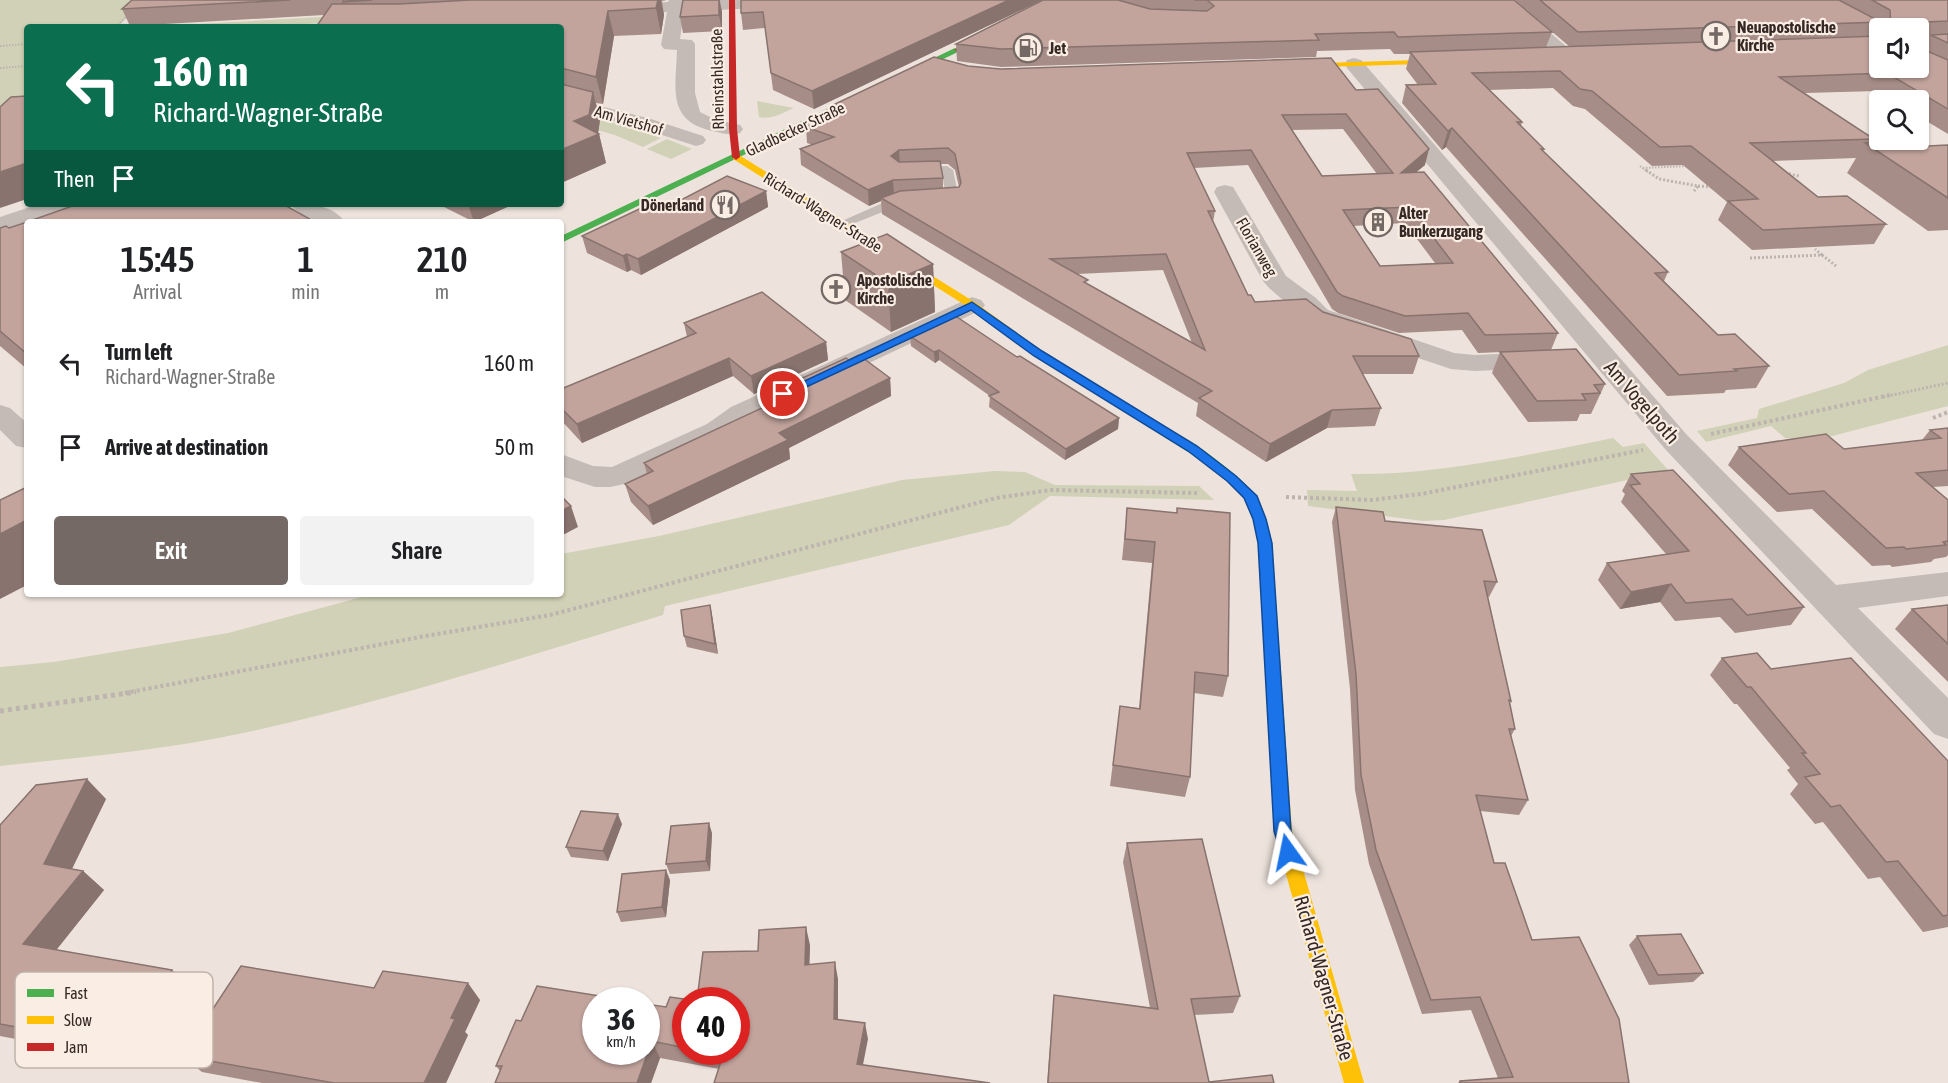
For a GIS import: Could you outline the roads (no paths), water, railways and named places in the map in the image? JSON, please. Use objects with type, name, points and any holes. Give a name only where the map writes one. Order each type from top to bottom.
[{"type":"street","points":[[606,10],[808,0]]},
{"type":"street","name":"Gladbecker Straße","points":[[564,239],[1060,0]]},
{"type":"street","points":[[1502,0],[1574,57]]},
{"type":"street","points":[[1817,0],[1869,38]]},
{"type":"street","name":"Rheinstahlstraße","points":[[732,2],[733,129],[736,157]]},
{"type":"street","name":"Am Vietshof","points":[[676,6],[670,45],[686,45],[686,99],[691,115],[708,124],[733,129]]},
{"type":"street","points":[[1547,58],[1574,57]]},
{"type":"street","points":[[1271,67],[1468,60]]},
{"type":"street","points":[[932,63],[950,68]]},
{"type":"street","name":"Am Vogelpoth","points":[[1354,64],[1676,442],[1948,723]]},
{"type":"street","name":"Am Vietshof","points":[[564,103],[644,123],[696,140]]},
{"type":"street","name":"Richard-Wagner-Straße","points":[[736,157],[972,305],[1038,353],[1192,448],[1250,496],[1260,519],[1265,543],[1283,831],[1354,1083]]},
{"type":"street","name":"Florianweg","points":[[1225,192],[1276,281],[1328,321],[1451,361],[1475,363],[1603,358]]},
{"type":"street","points":[[0,225],[52,207]]},
{"type":"street","points":[[307,207],[328,219]]},
{"type":"street","points":[[564,466],[588,477],[602,479],[618,476],[717,431],[741,413],[972,305]]},
{"type":"street","points":[[0,414],[24,436]]},
{"type":"street","points":[[1827,599],[1948,584]]},
{"type":"lane","points":[[841,224],[898,201],[952,199],[947,170],[900,172]]},
{"type":"place","name":"Neuapostolische Kirche","points":[[1716,36]]},
{"type":"place","name":"Jet","points":[[1028,48]]},
{"type":"place","name":"Dönerland","points":[[725,205]]},
{"type":"place","name":"Alter Bunkerzugang","points":[[1378,222]]},
{"type":"place","name":"Apostolische Kirche","points":[[836,289]]}]
